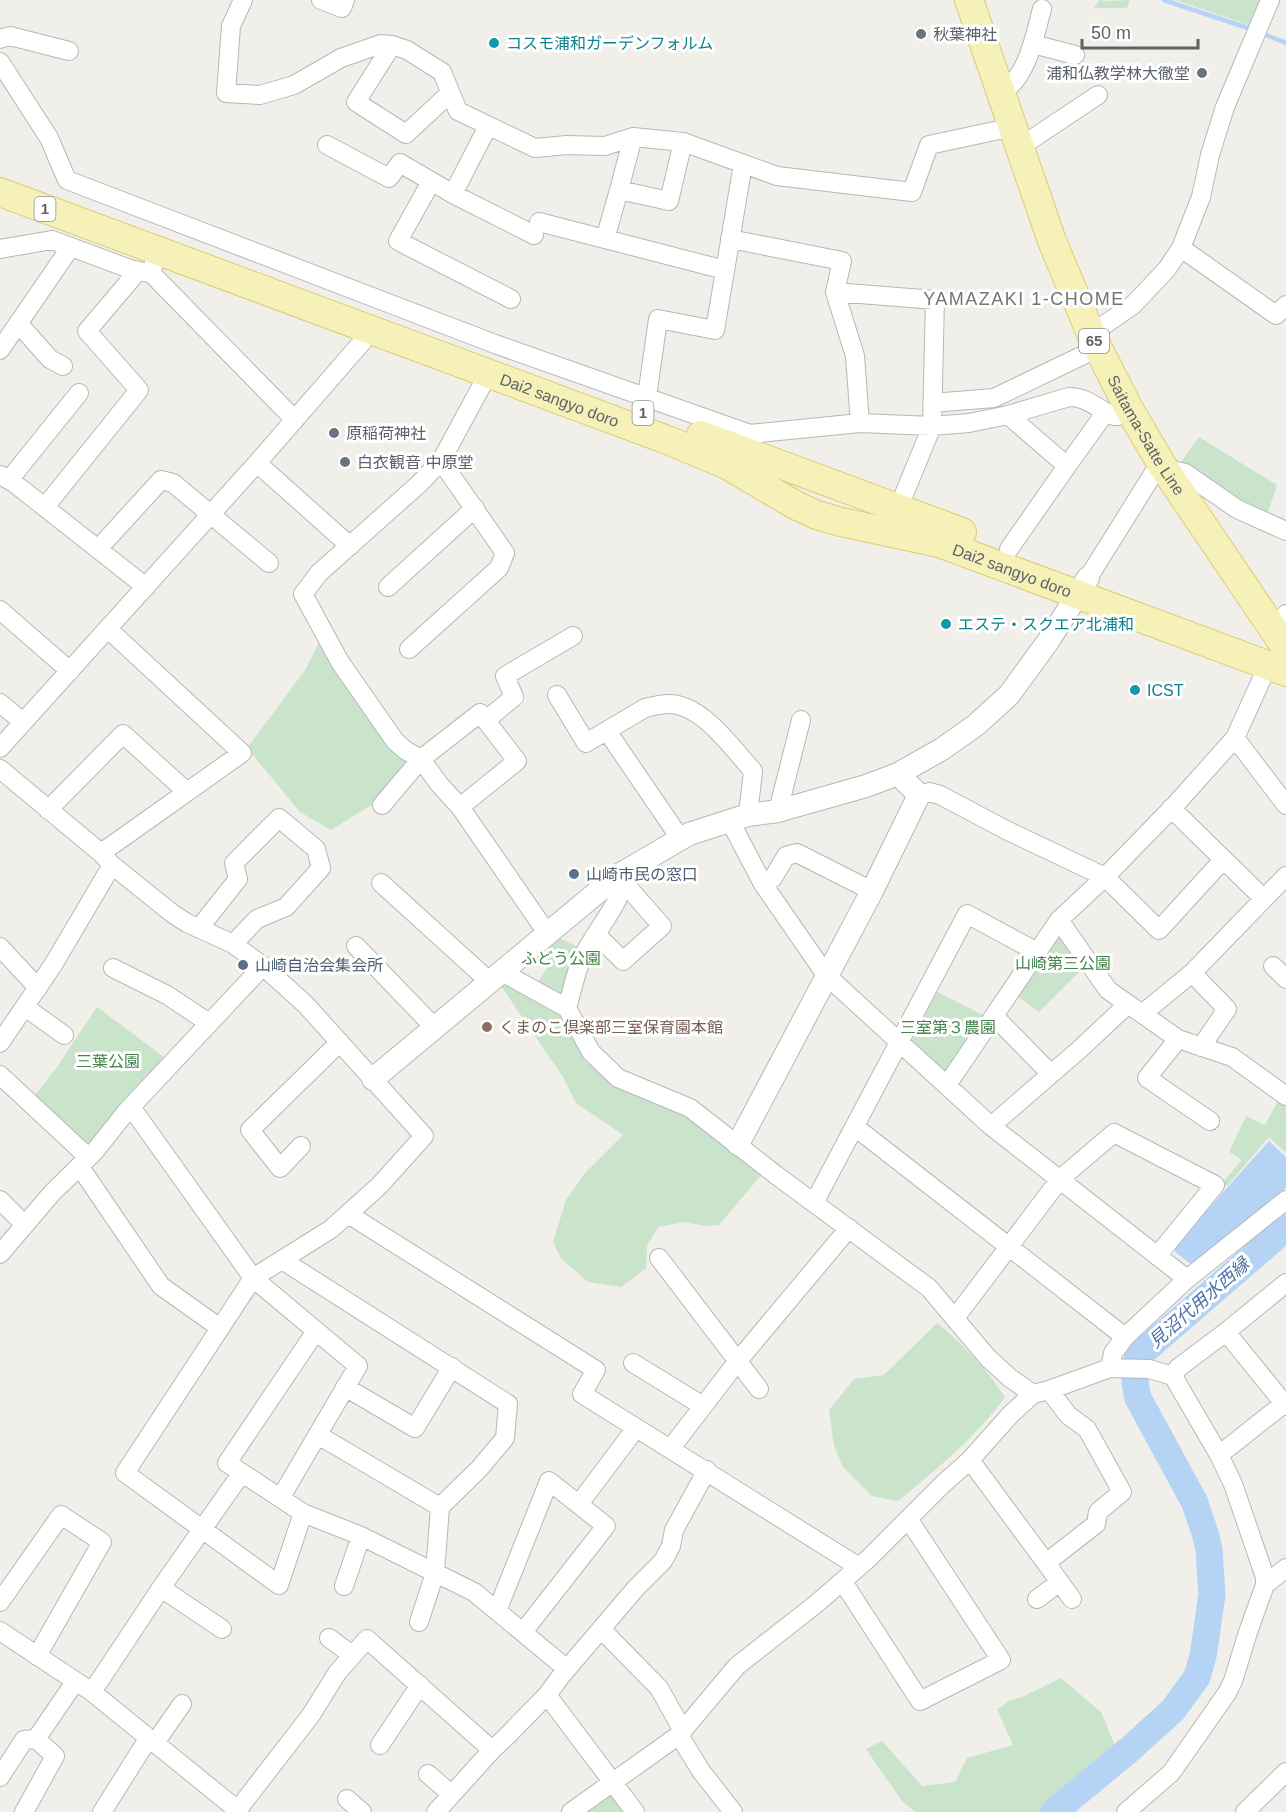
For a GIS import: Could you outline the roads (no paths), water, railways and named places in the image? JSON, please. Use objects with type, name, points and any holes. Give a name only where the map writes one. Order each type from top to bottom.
[{"type":"main road","name":"Saitama-Satte Line","points":[[969,0],[1052,241],[1095,341],[1117,410],[1164,469],[1281,647]]},
{"type":"main road","name":"Dai2 sangyo doro","points":[[0,172],[177,236],[506,363],[1009,549],[1083,586]]},
{"type":"main road","name":"Dai2 sangyo doro","points":[[0,192],[149,264],[369,330],[705,455],[796,506],[817,515],[939,543],[1281,647]]},
{"type":"street","points":[[243,0],[231,26],[226,93],[260,95],[286,88],[341,58],[381,44],[393,45],[407,50],[442,72],[458,111],[535,148],[567,145],[605,146],[633,137],[683,142],[777,177],[912,192],[929,145],[1016,137],[1098,95]]},
{"type":"street","points":[[321,0],[342,8],[345,0]]},
{"type":"street","points":[[932,403],[994,398],[1095,341],[1167,269],[1181,248],[1201,197],[1210,155],[1225,107],[1270,0]]},
{"type":"street","points":[[1001,93],[1012,86],[1030,53],[1042,9]]},
{"type":"street","points":[[0,39],[10,36],[69,51]]},
{"type":"street","points":[[1033,44],[1075,55]]},
{"type":"street","points":[[393,45],[356,102],[405,134],[450,93]]},
{"type":"street","points":[[0,62],[6,84],[49,138],[67,180],[495,344],[750,434],[860,423],[932,426],[969,423],[1008,415],[1069,397],[1079,397],[1117,410],[1067,466],[1009,549]]},
{"type":"street","points":[[453,194],[488,126]]},
{"type":"street","points":[[605,239],[633,137]]},
{"type":"street","points":[[619,190],[669,201],[683,142]]},
{"type":"street","points":[[327,145],[389,178],[400,163],[453,194],[537,228],[605,239],[725,270]]},
{"type":"street","points":[[647,397],[658,320],[715,330],[743,164]]},
{"type":"street","points":[[432,182],[398,241],[511,298]]},
{"type":"street","points":[[730,239],[842,261],[836,292],[855,356],[860,423]]},
{"type":"street","points":[[0,249],[52,240],[70,248],[149,264],[295,420]]},
{"type":"street","points":[[0,350],[70,248]]},
{"type":"street","points":[[1181,248],[1276,315],[1286,305]]},
{"type":"street","points":[[45,507],[139,390],[87,331],[149,264]]},
{"type":"street","points":[[836,292],[934,300],[932,426],[898,509]]},
{"type":"street","points":[[18,323],[50,359],[63,366]]},
{"type":"street","points":[[0,748],[295,420],[363,341],[369,330]]},
{"type":"street","points":[[488,374],[441,461],[419,484],[319,573],[303,594],[340,662],[395,741],[421,759],[433,778],[460,807],[547,933]]},
{"type":"street","points":[[79,393],[4,478],[146,586]]},
{"type":"street","points":[[1008,415],[1067,466]]},
{"type":"street","points":[[409,649],[499,568],[505,553],[441,461]]},
{"type":"street","points":[[257,463],[350,546]]},
{"type":"street","points":[[373,1078],[600,890],[626,877],[680,838],[739,818],[778,811],[866,786],[898,774],[958,739],[1003,701],[1049,640],[1153,474],[1164,469],[1185,473],[1236,509],[1286,531]]},
{"type":"street","points":[[98,549],[161,480],[173,483],[269,563]]},
{"type":"street","points":[[388,587],[475,508]]},
{"type":"street","points":[[0,609],[70,671]]},
{"type":"street","points":[[4,1030],[25,1007],[53,966],[106,859],[187,792],[242,753],[108,629]]},
{"type":"street","points":[[486,720],[514,697],[505,676],[573,636]]},
{"type":"street","points":[[947,1085],[1059,920],[1105,877],[1235,738],[1281,647]]},
{"type":"street","points":[[557,695],[586,743],[645,708],[671,704],[692,711],[705,719],[753,771],[739,818],[763,884],[826,975],[991,1126],[1188,1280]]},
{"type":"street","points":[[0,703],[23,722]]},
{"type":"street","points":[[382,805],[421,759],[480,713],[517,761],[460,807]]},
{"type":"street","points":[[778,811],[801,720]]},
{"type":"street","points":[[607,730],[680,838]]},
{"type":"street","points":[[48,810],[123,734],[187,792]]},
{"type":"street","points":[[1235,738],[1286,806]]},
{"type":"street","points":[[0,769],[173,914],[233,944],[263,966],[306,1005],[424,1136],[379,1186],[331,1229],[253,1278],[125,1473],[279,1585],[303,1513]]},
{"type":"street","points":[[898,774],[919,795]]},
{"type":"street","points":[[738,1144],[872,891],[919,795],[929,792],[940,795],[1006,830],[1105,877],[1159,930],[1223,860]]},
{"type":"street","points":[[1171,808],[1264,899]]},
{"type":"street","points":[[200,927],[238,879],[234,863],[279,818],[316,849],[321,868],[286,907],[257,920],[233,944]]},
{"type":"street","points":[[763,884],[773,878],[786,856],[797,853],[872,891]]},
{"type":"street","points":[[991,1126],[1051,1074],[1135,1009],[1192,973],[1286,876]]},
{"type":"street","points":[[567,1008],[583,956],[597,935],[626,877]]},
{"type":"street","points":[[597,935],[623,961],[662,926],[626,877]]},
{"type":"street","points":[[381,883],[495,976],[567,1008],[591,1052],[618,1078],[690,1108],[929,1288],[988,1358],[1010,1378],[1041,1392],[1087,1429],[1122,1492],[1098,1512],[1096,1524],[1046,1563]]},
{"type":"street","points":[[814,1203],[967,914],[1037,952]]},
{"type":"street","points":[[1059,920],[1108,990],[1178,1039],[1232,1057],[1286,1096]]},
{"type":"street","points":[[356,946],[435,1028]]},
{"type":"street","points":[[0,947],[38,988]]},
{"type":"street","points":[[0,1254],[52,1193],[95,1151],[131,1107],[263,966]]},
{"type":"street","points":[[113,968],[167,995],[209,1023]]},
{"type":"street","points":[[1192,973],[1227,1009],[1201,1047]]},
{"type":"street","points":[[25,1007],[64,1035]]},
{"type":"street","points":[[994,1016],[1051,1074]]},
{"type":"street","points":[[1178,1039],[1147,1078],[1210,1121]]},
{"type":"street","points":[[301,1146],[280,1168],[250,1130],[339,1042]]},
{"type":"street","points":[[0,1075],[83,1162],[161,1286],[220,1328]]},
{"type":"street","points":[[131,1107],[253,1278],[358,1366],[281,1497]]},
{"type":"street","points":[[855,1127],[1125,1337]]},
{"type":"street","points":[[955,1318],[1060,1179],[1114,1133],[1215,1185],[1157,1256]]},
{"type":"street","points":[[0,1200],[25,1225]]},
{"type":"street","points":[[1116,1368],[1113,1353],[1125,1337],[1188,1280],[1286,1200]]},
{"type":"street","points":[[348,1214],[596,1370],[582,1394],[860,1567]]},
{"type":"street","points":[[671,1448],[737,1362],[849,1228]]},
{"type":"street","points":[[659,1258],[759,1389]]},
{"type":"street","points":[[282,1260],[508,1404],[505,1438],[440,1507],[435,1573],[419,1622]]},
{"type":"street","points":[[1173,1376],[1178,1368],[1286,1282]]},
{"type":"street","points":[[316,1331],[227,1463],[303,1513],[361,1536],[474,1592],[567,1669]]},
{"type":"street","points":[[1219,1455],[1285,1404],[1226,1332]]},
{"type":"street","points":[[633,1363],[703,1406]]},
{"type":"street","points":[[345,1387],[415,1428],[452,1367]]},
{"type":"street","points":[[571,1812],[681,1733],[737,1666],[860,1567],[970,1460],[1011,1414],[1041,1392],[1116,1368],[1149,1369],[1173,1376],[1219,1455],[1242,1505],[1264,1570],[1265,1585],[1227,1693],[1171,1773],[1126,1812]]},
{"type":"street","points":[[579,1504],[636,1428]]},
{"type":"street","points":[[318,1435],[440,1507]]},
{"type":"street","points":[[970,1460],[1072,1599]]},
{"type":"street","points":[[436,1812],[492,1750],[547,1695],[636,1588],[663,1561],[671,1546],[674,1530],[707,1470]]},
{"type":"street","points":[[92,1692],[241,1474]]},
{"type":"street","points":[[497,1611],[549,1481],[606,1526],[523,1632]]},
{"type":"street","points":[[0,1602],[61,1515],[102,1542],[37,1656]]},
{"type":"street","points":[[843,1582],[920,1701],[1001,1660],[909,1520]]},
{"type":"street","points":[[344,1586],[361,1536]]},
{"type":"street","points":[[1265,1585],[1286,1568]]},
{"type":"street","points":[[1037,1599],[1059,1582]]},
{"type":"street","points":[[161,1588],[222,1629]]},
{"type":"street","points":[[601,1629],[659,1688],[701,1772],[733,1812]]},
{"type":"street","points":[[0,1631],[92,1692],[238,1811],[311,1715],[352,1655],[368,1639],[492,1750]]},
{"type":"street","points":[[329,1638],[352,1655]]},
{"type":"street","points":[[36,1739],[75,1682]]},
{"type":"street","points":[[380,1744],[420,1685]]},
{"type":"street","points":[[547,1695],[635,1812]]},
{"type":"street","points":[[102,1812],[151,1741],[182,1704]]},
{"type":"street","points":[[0,1777],[24,1740],[36,1739],[56,1756],[24,1812]]},
{"type":"street","points":[[1252,1810],[1286,1772]]},
{"type":"street","points":[[428,1774],[451,1794]]},
{"type":"street","points":[[346,1799],[362,1812]]},
{"type":"water","points":[[1269,1141],[1286,1157],[1286,1188],[1197,1264],[1191,1264],[1175,1252],[1175,1246]]},
{"type":"waterway","points":[[1164,0],[1251,29]]},
{"type":"waterway","points":[[1261,33],[1286,43]]},
{"type":"waterway","name":"見沼代用水西縁","points":[[1054,1812],[1173,1710],[1197,1677],[1203,1656],[1212,1595],[1209,1549],[1195,1503],[1138,1398],[1135,1377],[1138,1356],[1286,1228]]},
{"type":"place","name":"秋葉神社","points":[[921,34]]},
{"type":"place","name":"コスモ浦和ガーデンフォルム","points":[[494,43]]},
{"type":"place","name":"浦和仏教学林大徹堂","points":[[1202,73]]},
{"type":"place","name":"原稲荷神社","points":[[334,433]]},
{"type":"place","name":"白衣観音 中原堂","points":[[345,462]]},
{"type":"place","name":"エステ・スクエア北浦和","points":[[946,624]]},
{"type":"place","name":"ICST","points":[[1135,690]]},
{"type":"place","name":"山崎市民の窓口","points":[[574,874]]},
{"type":"place","name":"山崎自治会集会所","points":[[243,965]]},
{"type":"place","name":"くまのこ倶楽部三室保育園本館","points":[[487,1027]]},
{"type":"district","name":"YAMAZAKI 1-CHOME","points":[[1024,299]]},
{"type":"park label","name":"ふどう公園","points":[[561,958]]},
{"type":"park label","name":"山崎第三公園","points":[[1063,963]]},
{"type":"park label","name":"三室第３農園","points":[[948,1027]]},
{"type":"park label","name":"三葉公園","points":[[108,1061]]}]
